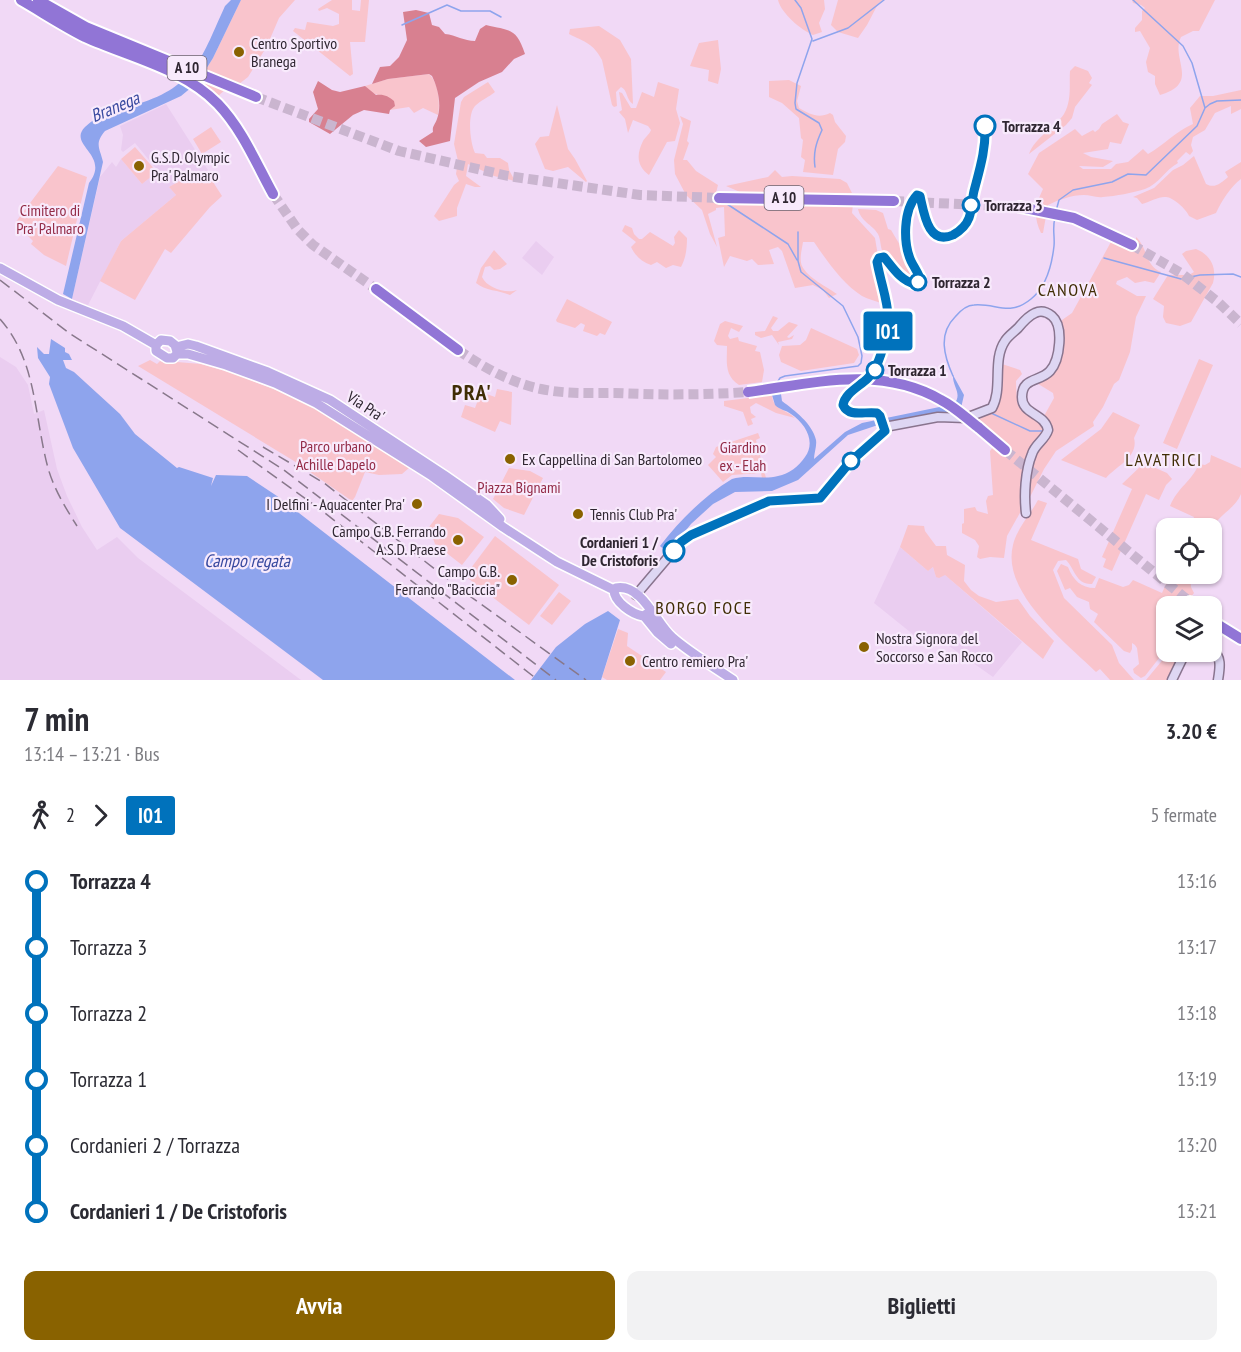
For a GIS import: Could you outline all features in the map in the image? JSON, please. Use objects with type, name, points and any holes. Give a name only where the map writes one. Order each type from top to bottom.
[{"type":"highway","name":"A 10","points":[[21,0],[82,36],[115,45],[256,97]]},
{"type":"highway","name":"A 10","points":[[38,0],[115,45],[192,82],[215,101],[234,123],[273,194]]},
{"type":"highway","name":"A 10","points":[[718,198],[894,201]]},
{"type":"highway","points":[[1020,207],[1074,218],[1132,245]]},
{"type":"highway","points":[[376,289],[458,350]]},
{"type":"highway","points":[[748,392],[854,378],[885,380],[915,387],[935,396],[952,406],[1005,450]]},
{"type":"highway","points":[[1222,627],[1241,639]]},
{"type":"main road","points":[[0,268],[72,306],[123,326],[156,345]]},
{"type":"main road","points":[[164,340],[173,343],[177,350],[173,358],[164,356],[156,351],[156,345],[164,340]]},
{"type":"main road","name":"Via Pra'","points":[[177,350],[188,344],[225,356],[330,400],[423,460],[517,536],[557,562],[614,590]]},
{"type":"main road","name":"Via Pra'","points":[[177,350],[226,365],[296,393],[485,509]]},
{"type":"main road","points":[[624,588],[636,595],[650,606],[648,613],[636,615],[619,602],[614,596],[614,590],[624,588]]},
{"type":"main road","points":[[648,613],[669,642],[723,680]]},
{"type":"main road","points":[[648,613],[672,637],[733,680]]},
{"type":"street","points":[[636,595],[681,542],[691,535],[769,501],[820,498],[850,462],[890,426],[938,417],[966,418],[992,408],[996,399],[999,359],[1005,341],[1034,314],[1041,311],[1049,313],[1058,324],[1056,361],[1046,375],[1025,384],[1022,393],[1027,411],[1044,420],[1048,430],[1032,454],[1027,480],[1026,513]]},
{"type":"street","points":[[1172,680],[1181,662]]},
{"type":"street","points":[[1218,680],[1220,662]]},
{"type":"shaded area","points":[[416,10],[429,13],[432,25],[439,27],[445,34],[467,40],[475,41],[480,29],[486,25],[507,30],[518,39],[525,54],[514,59],[502,72],[479,82],[455,98],[450,141],[426,147],[419,141],[433,132],[439,108],[438,91],[432,76],[429,74],[388,79],[372,84],[380,67],[390,66],[399,57],[407,40],[403,12]]},
{"type":"shaded area","points":[[318,81],[340,92],[365,86],[376,95],[390,98],[394,101],[395,106],[389,114],[364,110],[353,115],[330,134],[309,122],[318,109],[313,92]]},
{"type":"shaded area","points":[[166,104],[208,170],[196,178],[193,173],[169,187],[176,195],[121,241],[88,305],[74,300],[72,299],[100,177],[112,162],[116,167],[121,159],[142,184],[158,171],[135,143],[123,152],[121,150],[123,135],[120,126]]},
{"type":"shaded area","points":[[536,241],[554,257],[542,275],[522,258]]},
{"type":"shaded area","points":[[0,357],[16,367],[28,385],[34,414],[44,410],[57,469],[67,496],[82,527],[97,550],[117,537],[138,558],[301,680],[0,680]]},
{"type":"shaded area","points":[[900,547],[928,571],[933,567],[936,577],[944,574],[1022,642],[993,677],[939,639],[930,648],[874,603]]},
{"type":"green space","name":"Centro Sportivo Branega","points":[[241,0],[295,0],[279,18],[267,46],[248,77],[239,84],[226,89],[217,97],[198,82],[213,58]]},
{"type":"green space","points":[[332,0],[352,0],[352,10],[360,11],[361,0],[369,0],[365,42],[350,42],[353,74],[350,76],[293,31],[295,28],[305,30],[307,22],[333,26],[339,24],[339,14],[327,8],[319,11],[318,9]]},
{"type":"green space","points":[[778,0],[824,0],[825,9],[819,23],[822,32],[813,35],[803,29],[787,15]]},
{"type":"green space","points":[[838,0],[883,0],[878,4],[858,38],[838,32],[831,25]]},
{"type":"green space","points":[[1132,0],[1215,0],[1199,31],[1193,31],[1181,37],[1179,54],[1182,77],[1179,84],[1160,95],[1155,84],[1155,76],[1148,72],[1146,62],[1150,48],[1140,31],[1135,32],[1135,28],[1142,20],[1142,11],[1145,8],[1133,3]]},
{"type":"green space","points":[[599,26],[620,40],[631,59],[633,104],[621,87],[616,92],[617,106],[612,105],[599,54],[588,44],[569,34],[570,29]]},
{"type":"green space","points":[[718,40],[721,69],[718,84],[708,81],[709,70],[690,66],[699,43]]},
{"type":"green space","points":[[1075,66],[1088,71],[1092,78],[1089,83],[1092,85],[1075,107],[1072,118],[1066,125],[1029,154],[1040,138],[1067,109],[1070,71]]},
{"type":"green space","points":[[429,74],[437,88],[438,115],[423,108],[414,113],[409,107],[390,110],[378,95],[370,92],[365,86],[388,79]]},
{"type":"green space","points":[[789,80],[801,86],[797,101],[799,108],[818,116],[830,113],[846,136],[845,142],[838,149],[833,175],[803,172],[805,160],[801,157],[803,140],[799,118],[782,103],[769,97],[769,81]]},
{"type":"green space","points":[[488,82],[495,92],[472,110],[470,129],[473,148],[475,153],[484,154],[487,158],[500,158],[508,163],[515,181],[494,176],[468,164],[466,176],[481,187],[466,184],[457,208],[457,216],[439,221],[434,216],[459,181],[456,174],[458,161],[454,144],[461,102],[464,97]]},
{"type":"green space","points":[[658,82],[679,89],[676,109],[680,123],[675,141],[667,142],[649,175],[640,164],[639,151],[651,130],[648,126],[633,120],[628,133],[625,119],[619,112],[622,110],[619,92],[631,108],[636,108],[642,92],[654,97]]},
{"type":"green space","points":[[1241,90],[1241,109],[1231,114],[1231,106],[1215,113],[1205,130],[1193,137],[1191,145],[1193,151],[1190,155],[1186,152],[1177,161],[1178,163],[1154,184],[1145,189],[1124,194],[1100,197],[1079,195],[1052,203],[1048,205],[1043,233],[1041,233],[1036,211],[1043,189],[1028,174],[1039,153],[1075,129],[1082,136],[1093,130],[1095,132],[1117,114],[1123,122],[1129,124],[1121,144],[1110,142],[1108,149],[1083,153],[1091,157],[1113,161],[1103,167],[1079,166],[1083,169],[1111,169],[1116,164],[1128,162],[1143,149],[1148,154],[1193,124],[1190,108],[1200,96],[1213,96]]},
{"type":"green space","points":[[557,105],[568,149],[586,182],[568,167],[553,171],[545,169],[535,144],[540,137],[549,136]]},
{"type":"green space","points":[[680,116],[691,121],[687,141],[689,143],[683,160],[687,160],[696,171],[718,185],[715,197],[853,204],[852,213],[875,238],[878,256],[874,265],[885,305],[862,296],[848,285],[814,242],[803,242],[801,263],[818,282],[837,294],[829,298],[823,290],[813,285],[795,288],[782,251],[778,247],[769,250],[774,264],[758,265],[752,259],[747,261],[730,256],[724,267],[718,238],[725,236],[724,207],[716,208],[708,214],[717,247],[702,210],[686,195],[675,174],[674,160],[683,124]]},
{"type":"green space","points":[[211,127],[221,142],[202,154],[193,139]]},
{"type":"green space","name":"G.S.D. Olympic Pra' Palmaro","points":[[135,147],[157,172],[142,184],[121,159]]},
{"type":"green space","points":[[1194,156],[1206,184],[1212,186],[1218,185],[1228,177],[1225,172],[1241,162],[1241,179],[1227,194],[1216,213],[1197,220],[1189,216],[1186,210],[1172,199],[1161,197],[1142,204],[1133,197],[1154,188],[1173,170]]},
{"type":"green space","name":"Cimitero di Pra' Palmaro","points":[[58,166],[87,177],[66,266],[44,255],[31,244],[33,241],[15,223]]},
{"type":"green space","points":[[775,170],[782,177],[840,179],[847,183],[852,193],[740,192],[726,186],[768,177]]},
{"type":"green space","points":[[206,171],[222,196],[171,253],[165,249],[135,300],[100,281],[121,241],[176,195],[169,187],[193,173],[197,178]]},
{"type":"green space","points":[[858,209],[876,210],[883,213],[888,229],[891,230],[916,272],[913,280],[900,273],[888,261],[882,251],[878,234],[862,217]]},
{"type":"green space","points":[[625,225],[632,228],[639,239],[650,232],[673,246],[674,237],[679,230],[687,238],[686,253],[681,267],[673,265],[666,268],[657,262],[651,265],[641,260],[631,247],[636,242],[622,231]]},
{"type":"green space","points":[[1136,237],[1152,266],[1161,272],[1154,283],[1145,281],[1135,283],[1127,277],[1117,281],[1116,284],[1137,296],[1146,296],[1136,317],[1130,352],[1119,380],[1114,384],[1093,422],[1094,426],[1056,451],[1027,503],[1033,458],[1051,430],[1052,425],[1044,416],[1054,398],[1053,393],[1035,382],[1056,371],[1060,359],[1062,320],[1072,313],[1112,240],[1132,250],[1136,244]]},
{"type":"green space","points":[[1196,249],[1206,255],[1212,263],[1213,283],[1191,322],[1180,326],[1166,323],[1163,317],[1164,306],[1153,299],[1168,275],[1189,275],[1194,272],[1182,254]]},
{"type":"green space","points":[[494,250],[507,264],[494,270],[490,266],[485,267],[482,277],[484,281],[497,289],[517,290],[510,295],[484,288],[476,283],[481,268]]},
{"type":"green space","points":[[567,299],[612,322],[605,335],[600,333],[597,336],[583,331],[585,325],[581,323],[575,328],[557,322]]},
{"type":"green space","points":[[773,316],[778,318],[771,328],[773,331],[778,331],[789,322],[798,325],[787,337],[794,335],[792,339],[778,342],[779,345],[772,335],[761,338],[755,335],[755,332],[765,331]]},
{"type":"green space","points":[[725,321],[743,326],[739,332],[731,328],[728,336],[730,339],[738,337],[739,341],[757,346],[755,351],[760,352],[764,370],[762,382],[739,385],[731,377],[727,368],[727,346],[717,345],[714,341],[720,324]]},
{"type":"green space","points":[[811,328],[857,349],[859,355],[854,363],[801,371],[781,362],[779,355],[782,346],[800,345],[806,340]]},
{"type":"green space","points":[[1199,359],[1213,365],[1177,449],[1163,443]]},
{"type":"green space","name":"Parco urbano Achille Dapelo","points":[[150,360],[157,364],[160,361],[169,364],[177,362],[201,364],[232,373],[294,397],[321,410],[409,468],[402,474],[379,475],[365,472],[352,501],[294,461],[138,366]]},
{"type":"green space","points":[[1002,364],[1020,370],[1022,374],[1016,381],[1018,405],[1023,412],[1039,422],[1045,432],[1033,446],[1021,511],[1007,536],[1004,558],[980,559],[977,557],[979,546],[975,540],[962,533],[962,524],[964,523],[964,509],[975,507],[977,511],[988,514],[986,501],[988,496],[993,495],[990,451],[993,447],[1002,455],[1010,446],[979,420],[993,409]]},
{"type":"green space","points":[[497,389],[512,392],[511,425],[500,421],[495,432],[461,417],[465,405],[475,408],[481,392],[495,397]]},
{"type":"green space","points":[[772,395],[777,406],[795,418],[776,413],[756,403],[750,407],[751,413],[756,417],[751,419],[753,424],[748,426],[743,412],[724,406],[724,401]]},
{"type":"green space","points":[[1113,412],[1140,425],[1134,438],[1133,451],[1126,461],[1106,478],[1061,460],[1101,429]]},
{"type":"green space","name":"Giardino ex - Elah","points":[[758,433],[760,438],[756,440],[766,478],[762,478],[761,473],[732,475],[723,482],[708,465],[716,457],[713,454],[716,447]]},
{"type":"green space","points":[[1211,455],[1241,468],[1241,494],[1235,504],[1220,518],[1194,518],[1170,506],[1199,464],[1205,465],[1210,462]]},
{"type":"green space","points":[[1144,463],[1167,473],[1172,479],[1166,485],[1159,500],[1146,494],[1112,571],[1103,567],[1106,559],[1102,557],[1132,489],[1122,484]]},
{"type":"green space","name":"Piazza Bignami","points":[[509,468],[530,471],[543,478],[524,515],[504,508],[493,499]]},
{"type":"green space","points":[[1038,500],[1047,503],[1031,540],[1078,559],[1081,569],[1096,577],[1092,584],[1082,582],[1066,560],[1058,561],[1053,570],[1064,598],[1112,645],[1119,663],[1134,680],[1110,680],[1100,669],[1096,672],[1053,631],[1026,598],[1012,563],[1013,545]]},
{"type":"green space","name":"Campo G.B. Ferrando A.S.D. Praese","points":[[439,514],[458,518],[484,537],[462,565],[435,544],[429,527]]},
{"type":"green space","points":[[908,525],[924,526],[936,546],[946,546],[947,555],[965,565],[964,581],[979,596],[996,602],[1018,599],[1030,616],[1054,641],[1043,659],[945,575],[936,577],[933,567],[928,571],[900,547]]},
{"type":"green space","name":"Campo G.B. Ferrando \"Baciccia\"","points":[[495,536],[559,585],[529,625],[465,576]]},
{"type":"green space","points":[[1061,564],[1068,567],[1072,576],[1086,587],[1095,588],[1099,578],[1123,587],[1129,585],[1133,580],[1162,593],[1166,584],[1191,584],[1194,593],[1192,596],[1156,596],[1156,662],[1141,678],[1134,673],[1133,669],[1139,664],[1135,645],[1132,643],[1130,653],[1124,651],[1094,622],[1098,614],[1090,609],[1089,602],[1077,597],[1070,588],[1065,590],[1057,571]]},
{"type":"green space","points":[[559,592],[571,601],[552,625],[540,616]]},
{"type":"green space","name":"Centro remiero Pra'","points":[[618,629],[628,633],[627,646],[666,672],[660,680],[607,680],[602,677]]},
{"type":"green space","points":[[1161,662],[1176,662],[1168,680],[1146,680]]},
{"type":"water","points":[[231,0],[241,0],[213,58],[198,82],[181,96],[105,131],[102,135],[99,146],[103,162],[72,299],[63,294],[95,165],[81,139],[81,133],[97,118],[157,97],[185,78],[203,54],[225,6]]},
{"type":"water","name":"Campo regata","points":[[51,339],[65,348],[65,352],[69,354],[72,360],[63,360],[66,368],[74,372],[120,414],[135,434],[177,468],[213,478],[211,486],[216,475],[247,476],[277,496],[515,680],[323,680],[120,528],[73,448],[49,384],[50,377],[38,358],[37,347],[44,354],[49,354]]},
{"type":"water","points":[[953,375],[964,395],[961,408],[953,412],[875,426],[848,435],[798,480],[772,491],[735,492],[713,504],[691,524],[668,553],[660,546],[693,509],[732,479],[782,475],[803,460],[810,445],[808,434],[796,418],[775,405],[772,395],[781,394],[782,401],[811,428],[816,440],[814,459],[845,432],[862,423],[954,404],[958,397]]},
{"type":"water","points":[[608,611],[620,620],[601,680],[531,680],[556,647],[585,624]]},
{"type":"waterway","points":[[795,0],[801,8],[812,39],[797,83],[795,103],[796,109],[819,123],[822,130],[814,157],[815,167]]},
{"type":"waterway","points":[[813,41],[848,28],[884,0]]},
{"type":"waterway","points":[[1133,0],[1183,46],[1192,63],[1205,108]]},
{"type":"waterway","points":[[402,25],[447,5],[461,11],[490,11],[501,17]]},
{"type":"waterway","points":[[1056,211],[1059,200],[1073,190],[1112,182],[1128,174],[1146,175],[1197,126],[1205,108],[1210,104],[1217,101],[1241,100]]},
{"type":"waterway","points":[[727,204],[788,244],[797,260]]},
{"type":"waterway","points":[[953,376],[944,345],[946,331],[950,324],[968,306],[1016,307],[1036,294],[1044,282],[1052,260],[1055,218]]},
{"type":"waterway","points":[[777,383],[785,376],[858,366],[862,356],[858,337],[843,306],[801,272],[798,261],[798,232]]},
{"type":"waterway","points":[[1104,258],[1181,279],[1200,275],[1233,274],[1241,277]]},
{"type":"waterway","points":[[991,413],[1030,431],[1045,431]]},
{"type":"tunnel","points":[[256,97],[399,151],[508,176],[640,195],[719,198]]},
{"type":"tunnel","points":[[273,194],[298,230],[313,245],[376,289]]},
{"type":"tunnel","points":[[894,201],[1020,207]]},
{"type":"tunnel","points":[[1132,245],[1181,273],[1241,324]]},
{"type":"tunnel","points":[[458,350],[508,379],[550,391],[665,394],[748,392]]},
{"type":"tunnel","points":[[1005,450],[1183,596]]},
{"type":"railway","points":[[0,280],[69,333],[284,470],[556,680]]},
{"type":"railway","points":[[0,319],[12,335],[28,371],[50,476],[77,526]]},
{"type":"railway","points":[[263,447],[324,483],[467,594],[586,680]]},
{"type":"railway","points":[[238,450],[321,510],[538,680]]},
{"type":"bus line","name":"I01","points":[[674,551],[685,538],[769,501],[820,498],[850,462],[885,431],[877,413],[850,413],[843,405],[846,396],[870,377],[876,368],[888,334],[889,315],[877,262],[882,256],[906,281],[915,284],[918,282],[920,278],[911,260],[906,230],[910,207],[917,195],[920,196],[927,226],[933,232],[946,238],[963,228],[969,218],[983,160],[985,126]]},
{"type":"place","name":"Centro Sportivo Branega","points":[[239,52]]},
{"type":"place","name":"Torrazza 4","points":[[985,126]]},
{"type":"place","name":"G.S.D. Olympic Pra' Palmaro","points":[[139,166]]},
{"type":"place","name":"Torrazza 3","points":[[971,205]]},
{"type":"place","name":"Torrazza 2","points":[[918,282]]},
{"type":"place","name":"Torrazza 1","points":[[875,370]]},
{"type":"place","name":"Ex Cappellina di San Bartolomeo","points":[[510,459]]},
{"type":"place","name":"I Delfini - Aquacenter Pra'","points":[[417,504]]},
{"type":"place","name":"Tennis Club Pra'","points":[[578,514]]},
{"type":"place","name":"Campo G.B. Ferrando A.S.D. Praese","points":[[458,540]]},
{"type":"place","name":"Cordanieri 1 / De Cristoforis","points":[[674,551]]},
{"type":"place","name":"Campo G.B. Ferrando \"Baciccia\"","points":[[512,580]]},
{"type":"place","name":"Nostra Signora del Soccorso e San Rocco","points":[[864,647]]},
{"type":"place","name":"Centro remiero Pra'","points":[[630,661]]},
{"type":"district","name":"CANOVA","points":[[1068,290]]},
{"type":"district","name":"PRA'","points":[[472,392]]},
{"type":"district","name":"LAVATRICI","points":[[1164,460]]},
{"type":"district","name":"BORGO FOCE","points":[[704,608]]},
{"type":"water label","name":"Branega","points":[[115,107]]}]
